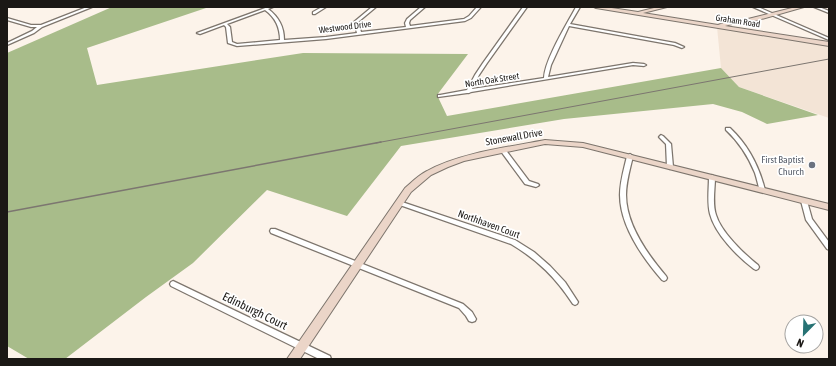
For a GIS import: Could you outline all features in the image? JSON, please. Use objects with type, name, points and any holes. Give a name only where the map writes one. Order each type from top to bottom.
[{"type":"street","points":[[7,44],[33,32],[41,26],[90,7]]},
{"type":"street","points":[[199,33],[271,7]]},
{"type":"street","points":[[314,13],[324,7]]},
{"type":"street","points":[[359,33],[356,22],[374,7]]},
{"type":"street","points":[[408,27],[406,23],[408,20],[423,7]]},
{"type":"street","name":"Westwood Drive","points":[[224,24],[228,27],[230,43],[233,45],[282,42],[465,20],[470,17],[479,7]]},
{"type":"street","points":[[469,92],[470,87],[477,75],[525,7]]},
{"type":"street","points":[[546,78],[545,74],[551,60],[578,7]]},
{"type":"street","name":"Graham Road","points":[[596,7],[829,44]]},
{"type":"street","points":[[636,13],[665,7]]},
{"type":"street","points":[[755,7],[829,38]]},
{"type":"street","points":[[736,30],[732,26],[802,7]]},
{"type":"street","points":[[816,7],[829,12]]},
{"type":"street","points":[[266,9],[277,18],[283,34],[282,42]]},
{"type":"street","points":[[7,19],[31,26],[41,26]]},
{"type":"street","points":[[717,27],[732,22],[744,22]]},
{"type":"street","points":[[568,26],[675,44],[682,47]]},
{"type":"street","name":"North Oak Street","points":[[440,96],[633,64],[644,65]]},
{"type":"street","points":[[728,129],[736,137],[755,167],[762,190]]},
{"type":"street","points":[[661,137],[668,144],[670,167]]},
{"type":"street","name":"Stonewall Drive","points":[[293,359],[399,203],[414,185],[435,169],[463,158],[540,143],[556,142],[583,145],[829,208]]},
{"type":"street","points":[[503,150],[527,182],[536,185]]},
{"type":"street","points":[[630,156],[623,198],[628,220],[633,232],[656,269],[664,278]]},
{"type":"street","points":[[712,177],[712,213],[718,226],[728,240],[749,262],[756,267]]},
{"type":"street","points":[[804,201],[809,220],[829,247]]},
{"type":"street","name":"Northhaven Court","points":[[399,203],[513,242],[524,248],[551,269],[575,302]]},
{"type":"street","points":[[273,231],[461,306],[472,319]]},
{"type":"street","name":"Edinburgh Court","points":[[173,284],[327,359]]},
{"type":"shaded area","points":[[717,27],[829,44],[829,118],[739,87],[721,68]]},
{"type":"green space","points":[[112,7],[209,7],[87,48],[97,85],[303,53],[468,54],[437,95],[447,116],[721,68],[739,87],[818,115],[767,124],[742,112],[713,104],[564,119],[401,146],[347,216],[267,190],[193,263],[65,359],[29,359],[7,346],[7,53]]},
{"type":"railway","points":[[376,143],[829,59]]},
{"type":"railway","points":[[7,212],[381,142]]},
{"type":"place","name":"First Baptist Church","points":[[812,165]]}]
